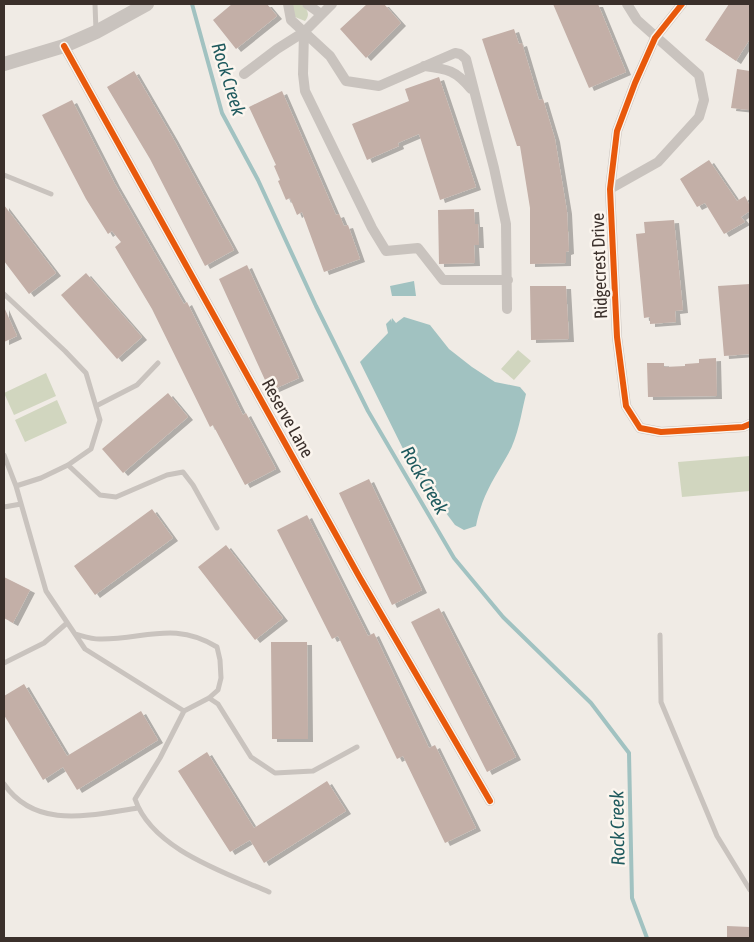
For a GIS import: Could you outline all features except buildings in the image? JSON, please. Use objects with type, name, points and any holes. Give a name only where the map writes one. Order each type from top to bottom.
[{"type":"street","points":[[4,64],[64,46],[96,32],[147,4]]},
{"type":"street","points":[[288,4],[291,20],[330,56],[346,81],[379,86],[422,66],[455,54],[460,54],[466,59],[494,168],[506,224],[508,280],[506,309]]},
{"type":"street","points":[[307,4],[321,14]]},
{"type":"street","points":[[244,74],[277,49],[304,32],[332,4]]},
{"type":"street","name":"Ridgecrest Drive","points":[[610,189],[658,162],[699,117],[704,100],[699,74],[636,20],[628,4]]},
{"type":"street","name":"Ridgecrest Drive","points":[[682,4],[655,38],[617,131],[610,189],[617,337],[626,406],[640,428],[662,432],[743,427],[750,424]]},
{"type":"street","points":[[304,32],[303,74],[305,90],[372,228],[386,251],[418,248],[443,280],[508,280]]},
{"type":"street","name":"Reserve Lane","points":[[64,46],[360,578],[490,802]]},
{"type":"street","points":[[422,66],[444,69],[460,75],[473,92]]},
{"type":"lane","points":[[95,4],[96,32]]},
{"type":"lane","points":[[4,174],[51,194]]},
{"type":"lane","points":[[4,294],[65,351],[86,374],[100,420],[91,449],[68,465],[41,478],[16,486]]},
{"type":"lane","points":[[96,406],[137,385],[158,363]]},
{"type":"lane","points":[[4,455],[16,486],[46,591],[85,649],[184,711]]},
{"type":"lane","points":[[68,465],[100,495],[116,498],[167,475],[183,472],[193,485],[217,528]]},
{"type":"lane","points":[[4,507],[21,504]]},
{"type":"lane","points":[[4,663],[44,643],[67,623]]},
{"type":"lane","points":[[75,634],[101,640],[158,632],[191,635],[217,647],[221,678],[218,690],[209,698],[184,711],[160,758],[135,799],[138,808],[158,835],[210,866],[269,892]]},
{"type":"lane","points":[[660,635],[661,702],[717,836],[750,890]]},
{"type":"lane","points":[[209,698],[218,704],[251,757],[275,773],[312,771],[357,747]]},
{"type":"lane","points":[[4,784],[14,798],[48,815],[85,816],[138,808]]},
{"type":"green space","points":[[292,4],[301,4],[305,8],[308,14],[305,21],[295,17]]},
{"type":"green space","points":[[518,350],[531,361],[514,380],[501,369]]},
{"type":"green space","points":[[46,373],[56,396],[14,415],[4,393]]},
{"type":"green space","points":[[57,400],[67,423],[25,442],[15,420]]},
{"type":"green space","points":[[750,456],[750,491],[682,497],[678,462]]},
{"type":"water","points":[[414,281],[416,296],[392,296],[390,286]]},
{"type":"water","points":[[404,317],[430,325],[449,349],[472,367],[495,382],[520,387],[526,394],[514,442],[484,498],[476,526],[464,530],[455,525],[413,469],[360,362],[388,333],[386,324],[391,319],[391,322],[392,318],[396,323]]},
{"type":"waterway","name":"Rock Creek","points":[[192,4],[222,113],[258,180],[316,306],[368,411],[454,558],[503,617],[591,703],[629,753],[632,898],[647,938]]},
{"type":"cycle path","points":[[682,4],[655,38],[617,131],[610,189],[617,337],[626,406],[640,428],[661,432],[743,427],[750,424]]},
{"type":"cycle path","points":[[64,46],[360,578],[490,801]]}]
